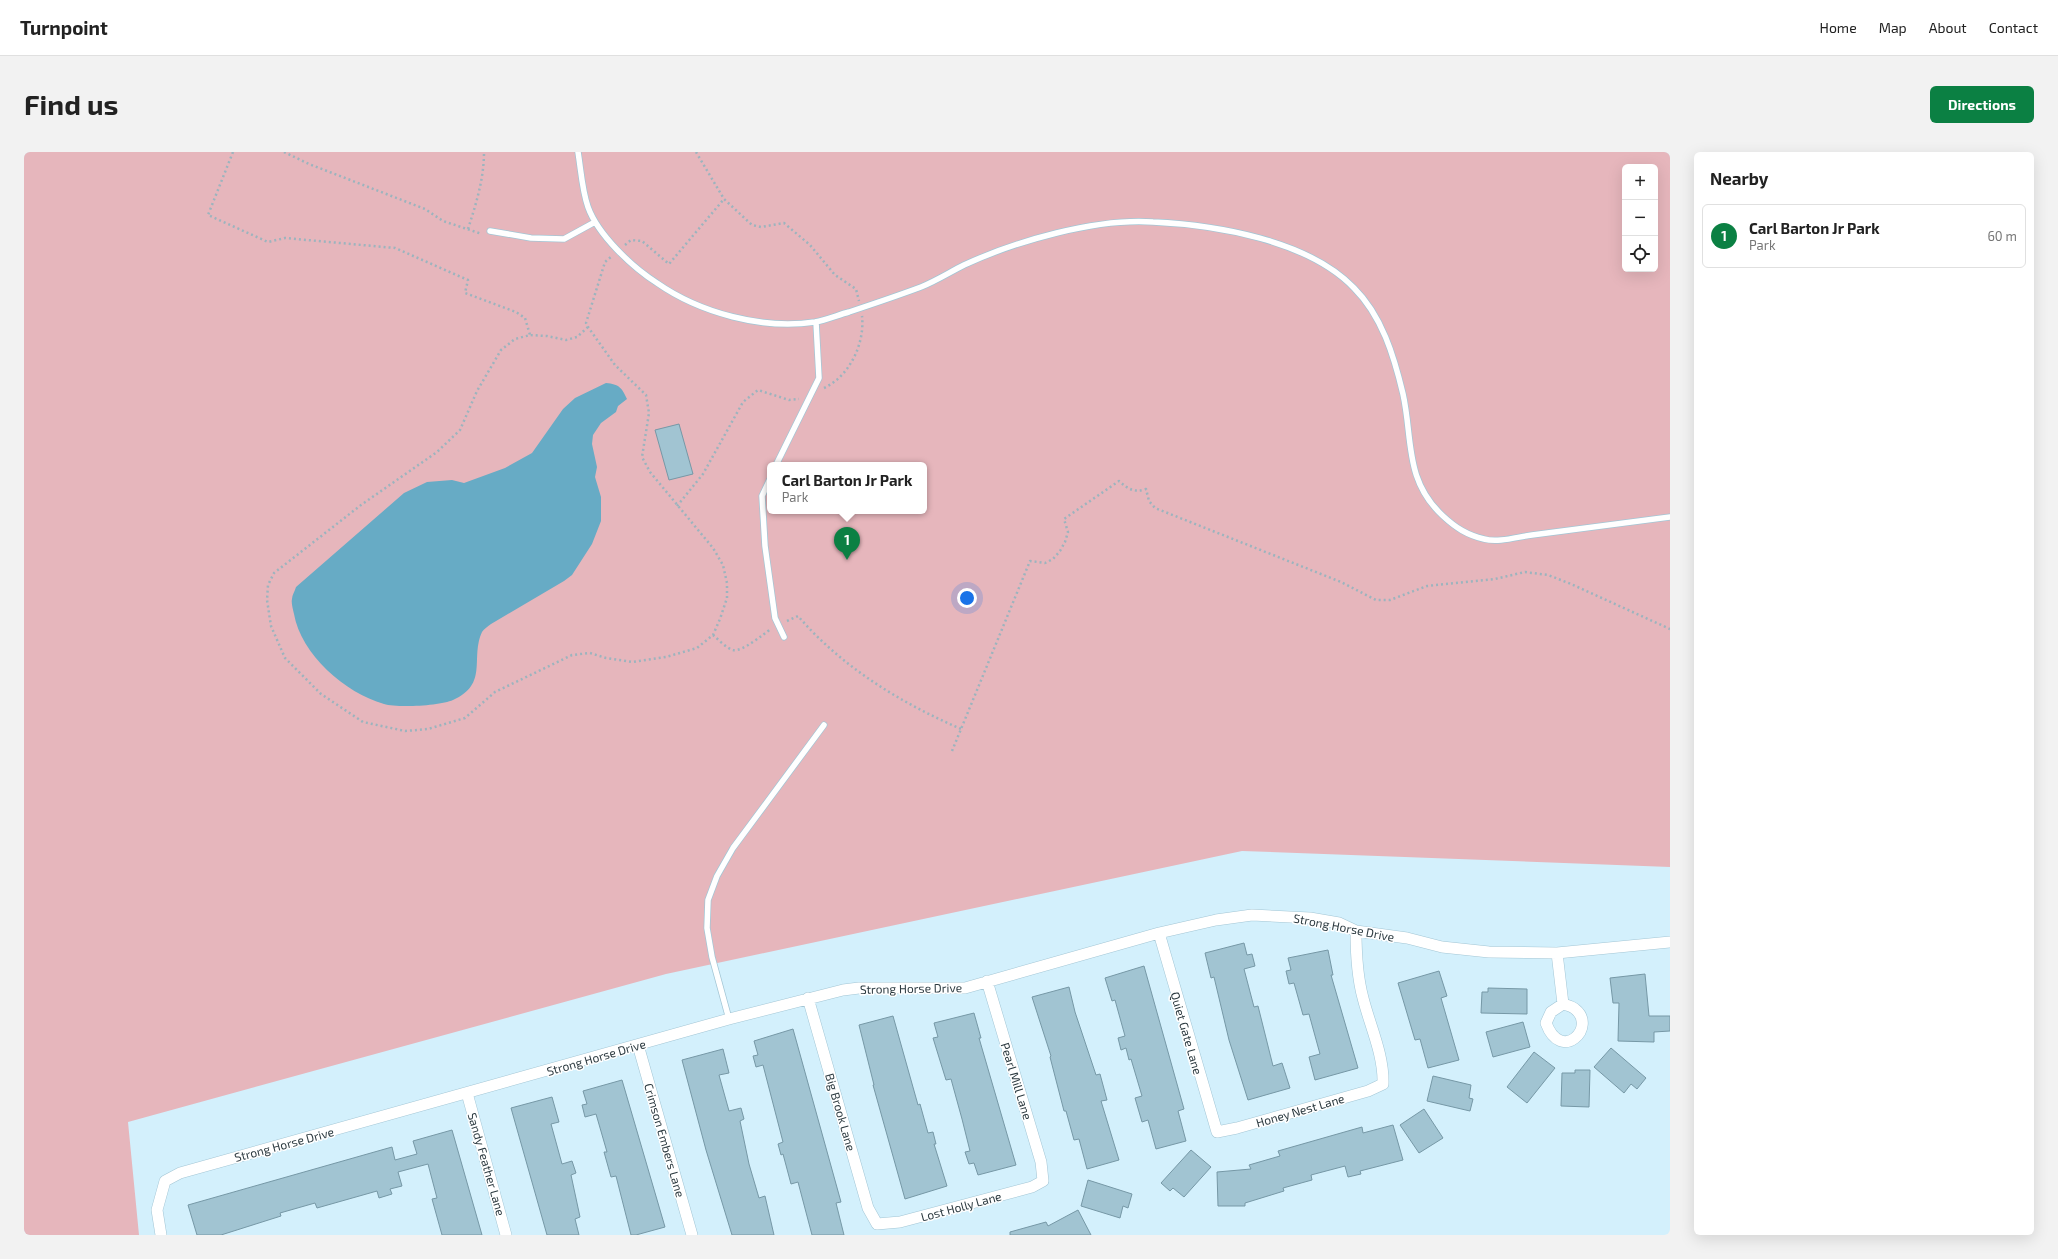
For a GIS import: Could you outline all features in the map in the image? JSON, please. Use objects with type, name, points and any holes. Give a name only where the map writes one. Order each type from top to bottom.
[{"type":"street","name":"Strong Horse Drive","points":[[161,1235],[158,1210],[165,1182],[180,1173],[729,1019],[808,998],[859,988],[965,988],[1159,933],[1216,920],[1252,915],[1310,918],[1339,923],[1356,931],[1407,938],[1442,947],[1489,952],[1557,953],[1670,942]]},
{"type":"street","name":"Honey Nest Lane","points":[[1217,1132],[1237,1128],[1368,1091],[1383,1084],[1383,1068],[1362,998],[1358,976],[1356,931]]},
{"type":"street","name":"Quiet Gate Lane","points":[[1159,933],[1217,1132]]},
{"type":"street","points":[[1557,953],[1563,1004]]},
{"type":"street","name":"Pearl Mill Lane","points":[[987,981],[1041,1162],[1043,1182]]},
{"type":"street","name":"Big Brook Lane","points":[[808,998],[868,1208],[877,1224]]},
{"type":"street","name":"Crimson Embers Lane","points":[[638,1045],[692,1235]]},
{"type":"street","name":"Sandy Feather Lane","points":[[467,1093],[506,1235]]},
{"type":"street","name":"Lost Holly Lane","points":[[877,1224],[915,1218],[1032,1187],[1043,1182]]},
{"type":"lane","points":[[578,152],[586,203],[595,222],[619,250],[643,274],[676,297],[720,314],[774,324],[816,322],[924,286],[966,264],[1011,247],[1054,234],[1097,225],[1149,221],[1188,225],[1242,234],[1290,247],[1328,267],[1354,288],[1378,320],[1393,356],[1404,397],[1416,479],[1433,507],[1459,531],[1488,541],[1670,517]]},
{"type":"lane","points":[[489,234],[564,239],[595,222]]},
{"type":"lane","points":[[777,462],[819,378],[816,322]]},
{"type":"lane","points":[[767,485],[762,496],[765,546],[775,618],[784,637]]},
{"type":"lane","points":[[729,1019],[712,958],[707,928],[708,900],[717,876],[733,848],[824,725]]},
{"type":"path","points":[[234,152],[208,216],[268,242],[285,238],[395,248],[468,280],[465,293],[516,312],[525,318],[530,335]]},
{"type":"path","points":[[284,152],[309,164],[425,210],[443,221],[489,234]]},
{"type":"path","points":[[468,229],[478,197],[484,152]]},
{"type":"path","points":[[588,327],[577,337],[566,340],[547,336],[530,335],[515,339],[501,350],[477,391],[460,430],[437,452],[361,505],[274,573],[268,585],[267,600],[271,626],[285,658],[321,694],[363,722],[405,731],[428,729],[465,718],[495,692],[572,655],[590,653],[606,658],[632,662],[666,657],[697,648],[713,635],[727,598],[727,583],[723,565],[713,548],[650,472],[642,457],[649,413],[646,395],[615,365],[586,323],[588,311],[605,262],[631,240],[642,241],[669,264],[724,199]]},
{"type":"path","points":[[952,751],[1030,561],[1045,562],[1053,559],[1065,542],[1068,532],[1064,519],[1119,481],[1131,490],[1139,491],[1146,489],[1149,501],[1155,508],[1341,582],[1376,600],[1390,600],[1427,586],[1495,579],[1525,572],[1548,575],[1571,584],[1670,629]]},
{"type":"path","points":[[713,635],[726,646],[734,650],[741,649],[778,624],[798,616],[812,632],[845,663],[872,683],[936,718],[961,729]]},
{"type":"shaded area","points":[[24,152],[1670,152],[1670,867],[1242,851],[666,974],[128,1122],[139,1235],[24,1235]]},
{"type":"water","points":[[606,383],[614,384],[620,387],[627,399],[618,406],[616,412],[601,423],[593,435],[592,444],[597,467],[595,477],[601,497],[601,521],[592,544],[572,575],[491,624],[482,632],[477,651],[475,678],[471,686],[464,694],[453,700],[439,704],[408,706],[384,704],[369,699],[354,691],[327,670],[315,657],[298,629],[292,602],[292,596],[296,587],[404,493],[427,482],[452,480],[464,483],[505,468],[532,453],[563,409],[575,398]]},
{"type":"building","points":[[679,424],[693,474],[669,480],[655,430]]},
{"type":"building","points":[[1244,943],[1247,955],[1252,954],[1255,966],[1244,969],[1254,1007],[1258,1006],[1273,1066],[1282,1063],[1290,1088],[1248,1100],[1229,1040],[1214,977],[1211,978],[1205,953]]},
{"type":"building","points":[[1328,950],[1333,975],[1331,975],[1358,1068],[1315,1080],[1309,1057],[1320,1054],[1309,1014],[1303,1015],[1294,983],[1289,984],[1286,971],[1291,970],[1288,958]]},
{"type":"building","points":[[1144,966],[1184,1109],[1178,1111],[1186,1141],[1156,1149],[1148,1120],[1142,1122],[1135,1098],[1142,1096],[1131,1059],[1129,1060],[1126,1048],[1121,1050],[1118,1038],[1125,1036],[1115,1000],[1112,1001],[1105,978]]},
{"type":"building","points":[[1439,971],[1447,996],[1441,998],[1459,1060],[1428,1068],[1420,1039],[1415,1040],[1398,983]]},
{"type":"building","points":[[1645,974],[1649,1016],[1670,1016],[1670,1031],[1654,1032],[1654,1042],[1618,1041],[1619,1003],[1613,1003],[1610,978]]},
{"type":"building","points":[[1069,987],[1075,1012],[1096,1075],[1100,1074],[1107,1100],[1101,1101],[1119,1160],[1087,1169],[1079,1139],[1074,1140],[1066,1111],[1064,1111],[1050,1057],[1051,1056],[1032,997]]},
{"type":"building","points":[[1488,988],[1527,989],[1527,1014],[1481,1013],[1482,992],[1488,992]]},
{"type":"building","points":[[974,1013],[981,1038],[979,1038],[1016,1165],[978,1175],[974,1163],[969,1164],[965,1152],[970,1151],[951,1079],[946,1080],[933,1038],[938,1037],[934,1023]]},
{"type":"building","points":[[893,1016],[918,1105],[920,1104],[928,1133],[933,1132],[936,1144],[934,1144],[947,1186],[905,1199],[873,1085],[859,1025]]},
{"type":"building","points":[[1523,1022],[1530,1047],[1493,1057],[1486,1032]]},
{"type":"building","points":[[793,1029],[841,1202],[836,1203],[844,1235],[812,1235],[798,1182],[791,1184],[783,1154],[781,1155],[778,1144],[783,1142],[763,1065],[756,1067],[753,1056],[758,1055],[754,1041]]},
{"type":"building","points":[[1611,1048],[1646,1078],[1637,1089],[1631,1084],[1624,1093],[1594,1067]]},
{"type":"building","points":[[723,1049],[729,1073],[719,1075],[729,1111],[741,1108],[744,1119],[740,1121],[749,1164],[759,1198],[765,1196],[774,1235],[732,1235],[706,1150],[682,1060]]},
{"type":"building","points":[[1534,1052],[1555,1068],[1527,1103],[1507,1087]]},
{"type":"building","points":[[1575,1070],[1590,1070],[1589,1107],[1561,1106],[1562,1073],[1575,1073]]},
{"type":"building","points":[[1433,1076],[1471,1085],[1469,1098],[1473,1099],[1470,1111],[1427,1101]]},
{"type":"building","points":[[622,1080],[665,1227],[636,1235],[631,1235],[616,1176],[611,1177],[604,1152],[607,1152],[596,1114],[585,1117],[582,1105],[587,1104],[583,1091]]},
{"type":"building","points":[[552,1097],[559,1122],[551,1124],[562,1164],[572,1161],[576,1173],[571,1175],[580,1217],[575,1219],[579,1235],[547,1235],[511,1108]]},
{"type":"building","points":[[1424,1109],[1443,1138],[1419,1153],[1400,1125]]},
{"type":"building","points":[[1393,1125],[1403,1160],[1360,1171],[1361,1174],[1348,1177],[1345,1166],[1311,1175],[1312,1180],[1283,1188],[1284,1191],[1245,1203],[1245,1206],[1218,1206],[1217,1172],[1251,1169],[1249,1165],[1280,1156],[1278,1151],[1362,1127],[1363,1133]]},
{"type":"building","points":[[452,1130],[482,1235],[442,1235],[432,1199],[437,1198],[428,1164],[398,1172],[402,1186],[390,1189],[392,1194],[379,1198],[377,1191],[317,1208],[315,1203],[280,1213],[281,1216],[221,1235],[197,1235],[188,1205],[392,1147],[395,1160],[417,1154],[413,1141]]},
{"type":"building","points":[[1191,1150],[1211,1167],[1184,1197],[1173,1188],[1170,1191],[1161,1183]]},
{"type":"building","points":[[1088,1180],[1132,1194],[1128,1208],[1123,1206],[1120,1218],[1081,1206]]},
{"type":"building","points":[[1078,1210],[1091,1235],[1010,1235],[1010,1232],[1046,1222],[1048,1226]]},
{"type":"place","name":"Carl Barton Jr Park","points":[[847,560]]}]
